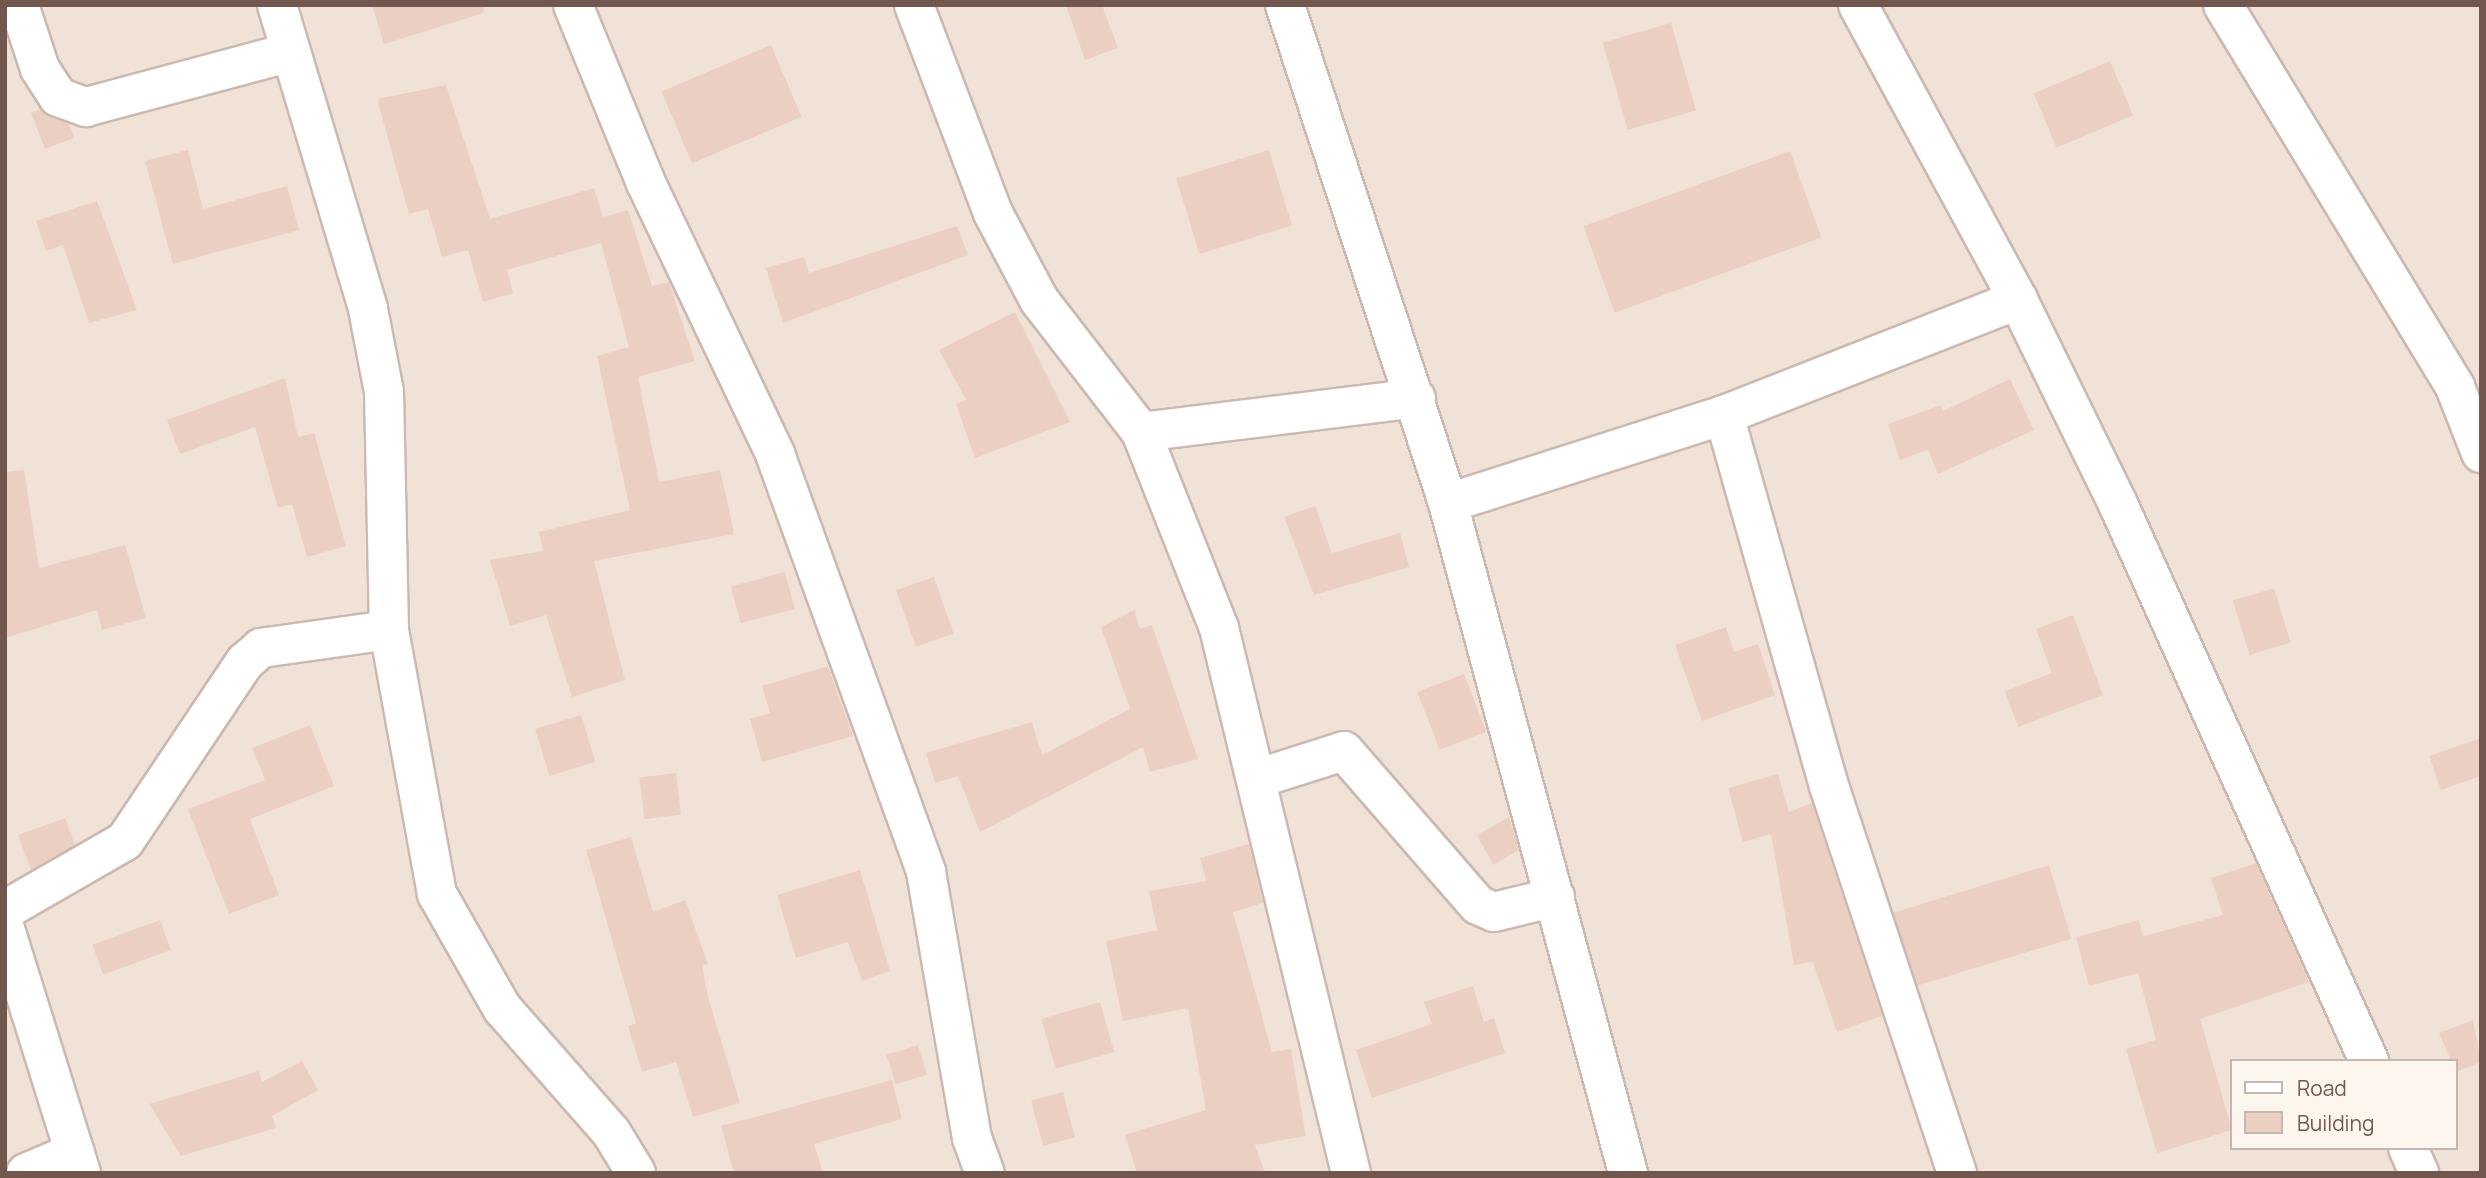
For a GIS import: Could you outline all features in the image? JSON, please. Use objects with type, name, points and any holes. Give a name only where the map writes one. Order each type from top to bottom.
[{"type":"street","points":[[19,5],[40,69],[58,97],[86,107],[291,52]]},
{"type":"street","points":[[277,5],[368,309],[384,392],[389,630],[437,894],[502,1007],[611,1132],[636,1173]]},
{"type":"street","points":[[573,5],[646,183],[775,454],[926,872],[967,1111],[985,1173]]},
{"type":"street","points":[[914,5],[993,213],[1039,300],[1141,432],[1233,669],[1256,779],[1351,1173]]},
{"type":"street","points":[[1285,5],[1416,398],[1448,503],[1628,1173]]},
{"type":"street","points":[[1858,5],[2018,300],[2118,504],[2368,1059]]},
{"type":"street","points":[[2223,5],[2468,381],[2481,453]]},
{"type":"street","points":[[1448,503],[1724,415],[2018,300]]},
{"type":"street","points":[[1141,432],[1416,398]]},
{"type":"street","points":[[1724,415],[1829,786],[1957,1173]]},
{"type":"street","points":[[5,910],[125,841],[245,662],[261,648],[389,630]]},
{"type":"street","points":[[1256,779],[1344,751],[1478,905],[1494,912],[1555,897]]},
{"type":"street","points":[[5,929],[78,1163],[26,1173]]},
{"type":"street","points":[[2409,1150],[2419,1173]]},
{"type":"shaded area","points":[[5,5],[2481,5],[2481,1173],[5,1173]]},
{"type":"building","points":[[372,5],[483,5],[484,13],[384,44]]},
{"type":"building","points":[[1066,5],[1102,5],[1118,48],[1085,60]]},
{"type":"building","points":[[1671,23],[1696,110],[1628,130],[1603,43]]},
{"type":"building","points":[[771,45],[801,117],[692,163],[661,91]]},
{"type":"building","points":[[2110,61],[2133,115],[2057,148],[2034,93]]},
{"type":"building","points":[[446,85],[490,219],[594,188],[603,217],[628,210],[652,286],[669,282],[695,361],[638,377],[659,482],[720,470],[727,499],[734,534],[594,561],[625,680],[572,697],[546,615],[510,626],[490,560],[543,551],[539,532],[630,510],[597,356],[629,347],[601,243],[507,270],[513,293],[483,302],[468,250],[442,257],[428,209],[409,214],[377,99]]},
{"type":"building","points":[[40,109],[69,124],[74,138],[45,149],[31,113]]},
{"type":"building","points":[[188,150],[203,209],[287,186],[299,230],[173,264],[145,161]]},
{"type":"building","points":[[1269,150],[1292,226],[1199,254],[1176,178]]},
{"type":"building","points":[[1790,151],[1821,237],[1615,313],[1583,226]]},
{"type":"building","points":[[97,201],[137,310],[89,323],[63,245],[46,251],[36,221]]},
{"type":"building","points":[[957,226],[968,255],[783,323],[766,268],[804,257],[809,273]]},
{"type":"building","points":[[1015,312],[1070,422],[975,458],[956,404],[966,400],[939,350]]},
{"type":"building","points":[[285,378],[298,437],[314,433],[346,546],[307,557],[292,504],[278,508],[255,427],[180,454],[167,420]]},
{"type":"building","points":[[2010,379],[2034,430],[1938,474],[1928,450],[1900,460],[1888,424],[1941,405],[1943,411]]},
{"type":"building","points":[[24,470],[39,568],[125,545],[146,618],[102,630],[97,610],[5,638],[5,472]]},
{"type":"building","points":[[1315,506],[1332,553],[1400,533],[1409,567],[1314,595],[1284,517]]},
{"type":"building","points":[[785,572],[795,609],[741,623],[731,586]]},
{"type":"building","points":[[934,577],[954,634],[916,647],[896,590]]},
{"type":"building","points":[[2274,588],[2291,643],[2250,655],[2233,601]]},
{"type":"building","points":[[1134,610],[1140,629],[1152,625],[1198,759],[1150,772],[1143,747],[980,832],[958,776],[935,783],[926,753],[1032,722],[1042,755],[1130,709],[1101,627]]},
{"type":"building","points":[[2073,615],[2103,695],[2018,727],[2005,691],[2052,673],[2036,629]]},
{"type":"building","points":[[1726,627],[1734,652],[1758,644],[1775,695],[1702,721],[1675,645]]},
{"type":"building","points":[[828,666],[853,736],[762,762],[750,719],[770,713],[762,686]]},
{"type":"building","points":[[1464,674],[1486,732],[1440,750],[1417,692]]},
{"type":"building","points":[[581,715],[595,762],[549,776],[535,729]]},
{"type":"building","points":[[310,725],[334,786],[250,819],[279,895],[229,914],[188,809],[265,780],[252,748]]},
{"type":"building","points":[[2481,738],[2481,776],[2441,790],[2429,756]]},
{"type":"building","points":[[676,773],[681,815],[644,819],[639,778]]},
{"type":"building","points":[[1778,774],[1789,812],[1812,803],[1882,1016],[1837,1032],[1813,962],[1794,965],[1771,834],[1743,842],[1728,788]]},
{"type":"building","points":[[1509,817],[1519,850],[1493,865],[1477,835]]},
{"type":"building","points":[[65,818],[75,845],[31,870],[18,835]]},
{"type":"building","points":[[631,837],[653,912],[685,900],[708,964],[702,965],[708,997],[740,1103],[693,1117],[676,1062],[642,1072],[628,1026],[636,1023],[586,850]]},
{"type":"building","points":[[1249,844],[1263,903],[1233,912],[1272,1052],[1291,1049],[1306,1136],[1255,1145],[1265,1173],[1137,1173],[1125,1135],[1206,1110],[1188,1008],[1123,1021],[1106,941],[1157,930],[1149,891],[1206,881],[1200,858]]},
{"type":"building","points":[[2256,863],[2309,982],[2200,1019],[2230,1131],[2157,1153],[2126,1049],[2156,1040],[2138,973],[2089,986],[2076,937],[2139,920],[2143,936],[2223,915],[2211,878]]},
{"type":"building","points":[[2049,865],[2072,939],[1916,986],[1893,913]]},
{"type":"building","points":[[860,870],[890,971],[862,981],[848,942],[796,958],[777,895]]},
{"type":"building","points":[[160,920],[171,950],[103,975],[92,945]]},
{"type":"building","points":[[1473,986],[1484,1022],[1494,1018],[1505,1053],[1372,1098],[1356,1050],[1432,1024],[1424,1002]]},
{"type":"building","points":[[1100,1002],[1114,1052],[1056,1069],[1041,1019]]},
{"type":"building","points":[[2473,1020],[2481,1062],[2458,1071],[2458,1059],[2450,1059],[2439,1033]]},
{"type":"building","points":[[918,1045],[927,1075],[896,1084],[886,1055]]},
{"type":"building","points":[[302,1061],[318,1090],[272,1116],[276,1128],[181,1156],[149,1104],[259,1071],[262,1082]]},
{"type":"building","points":[[892,1080],[902,1119],[814,1144],[823,1173],[734,1173],[721,1126]]},
{"type":"building","points":[[1063,1092],[1075,1137],[1043,1146],[1031,1101]]}]
